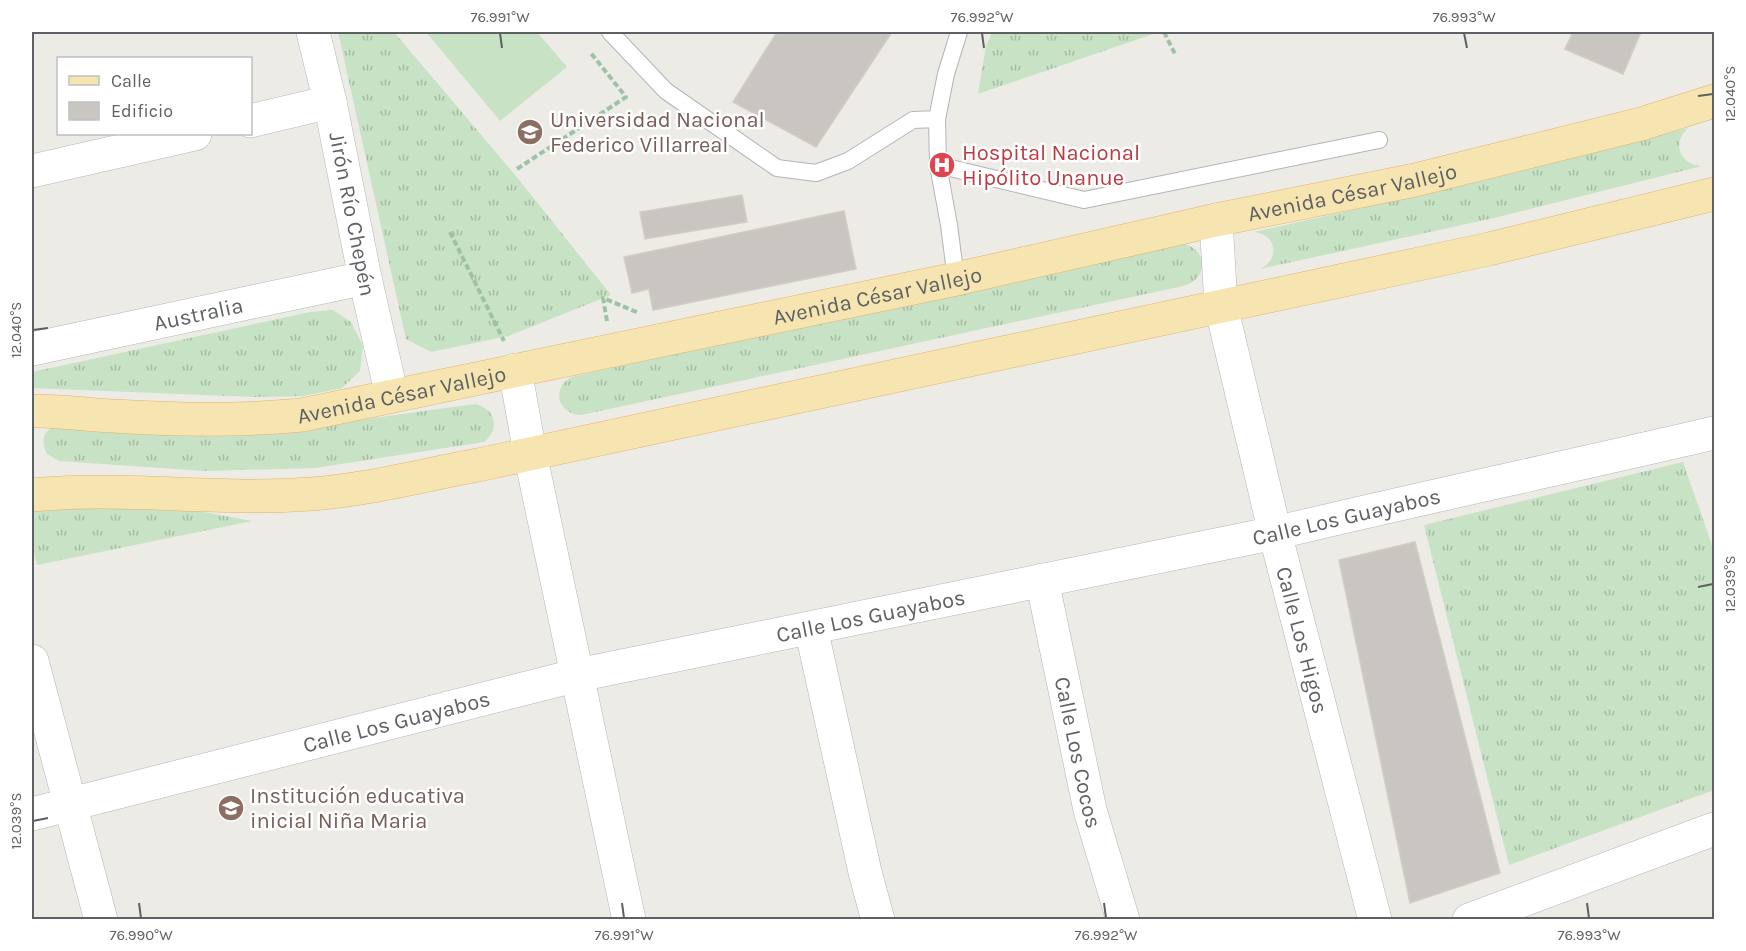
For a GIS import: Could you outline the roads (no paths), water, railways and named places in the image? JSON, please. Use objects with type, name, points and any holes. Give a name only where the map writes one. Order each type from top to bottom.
[{"type":"main road","name":"Avenida César Vallejo","points":[[32,411],[56,410],[112,416],[257,419],[302,415],[956,279],[1216,220],[1415,180],[1641,124],[1714,101]]},
{"type":"main road","points":[[32,495],[117,493],[263,496],[312,494],[377,484],[1489,249],[1714,194]]},
{"type":"street","name":"Jirón Río Chepén","points":[[313,32],[392,396]]},
{"type":"street","points":[[252,121],[330,102]]},
{"type":"street","points":[[32,171],[191,135]]},
{"type":"street","name":"Calle Los Higos","points":[[1216,220],[1221,306],[1275,533],[1375,920]]},
{"type":"street","name":"Australia","points":[[32,347],[365,278]]},
{"type":"street","points":[[515,370],[530,453],[578,675],[623,918]]},
{"type":"street","name":"Calle Los Guayabos","points":[[32,814],[578,675],[1275,533],[1714,433]]},
{"type":"street","name":"Calle Los Cocos","points":[[1042,580],[1090,810],[1123,920]]},
{"type":"street","points":[[811,628],[865,872],[878,920]]},
{"type":"street","points":[[32,661],[101,920]]},
{"type":"street","points":[[1470,920],[1714,829]]},
{"type":"lane","points":[[610,32],[666,92],[777,168],[816,173],[848,160],[913,120],[937,119]]},
{"type":"lane","points":[[956,279],[938,165],[937,119],[946,74],[959,32]]},
{"type":"lane","points":[[938,165],[1084,200],[1379,140]]},
{"type":"place","name":"Universidad Nacional Federico Villarreal","points":[[530,132]]},
{"type":"place","name":"Hospital Nacional Hipólito Unanue","points":[[942,165]]},
{"type":"place","name":"Institución educativa inicial Niña Maria","points":[[231,808]]}]
